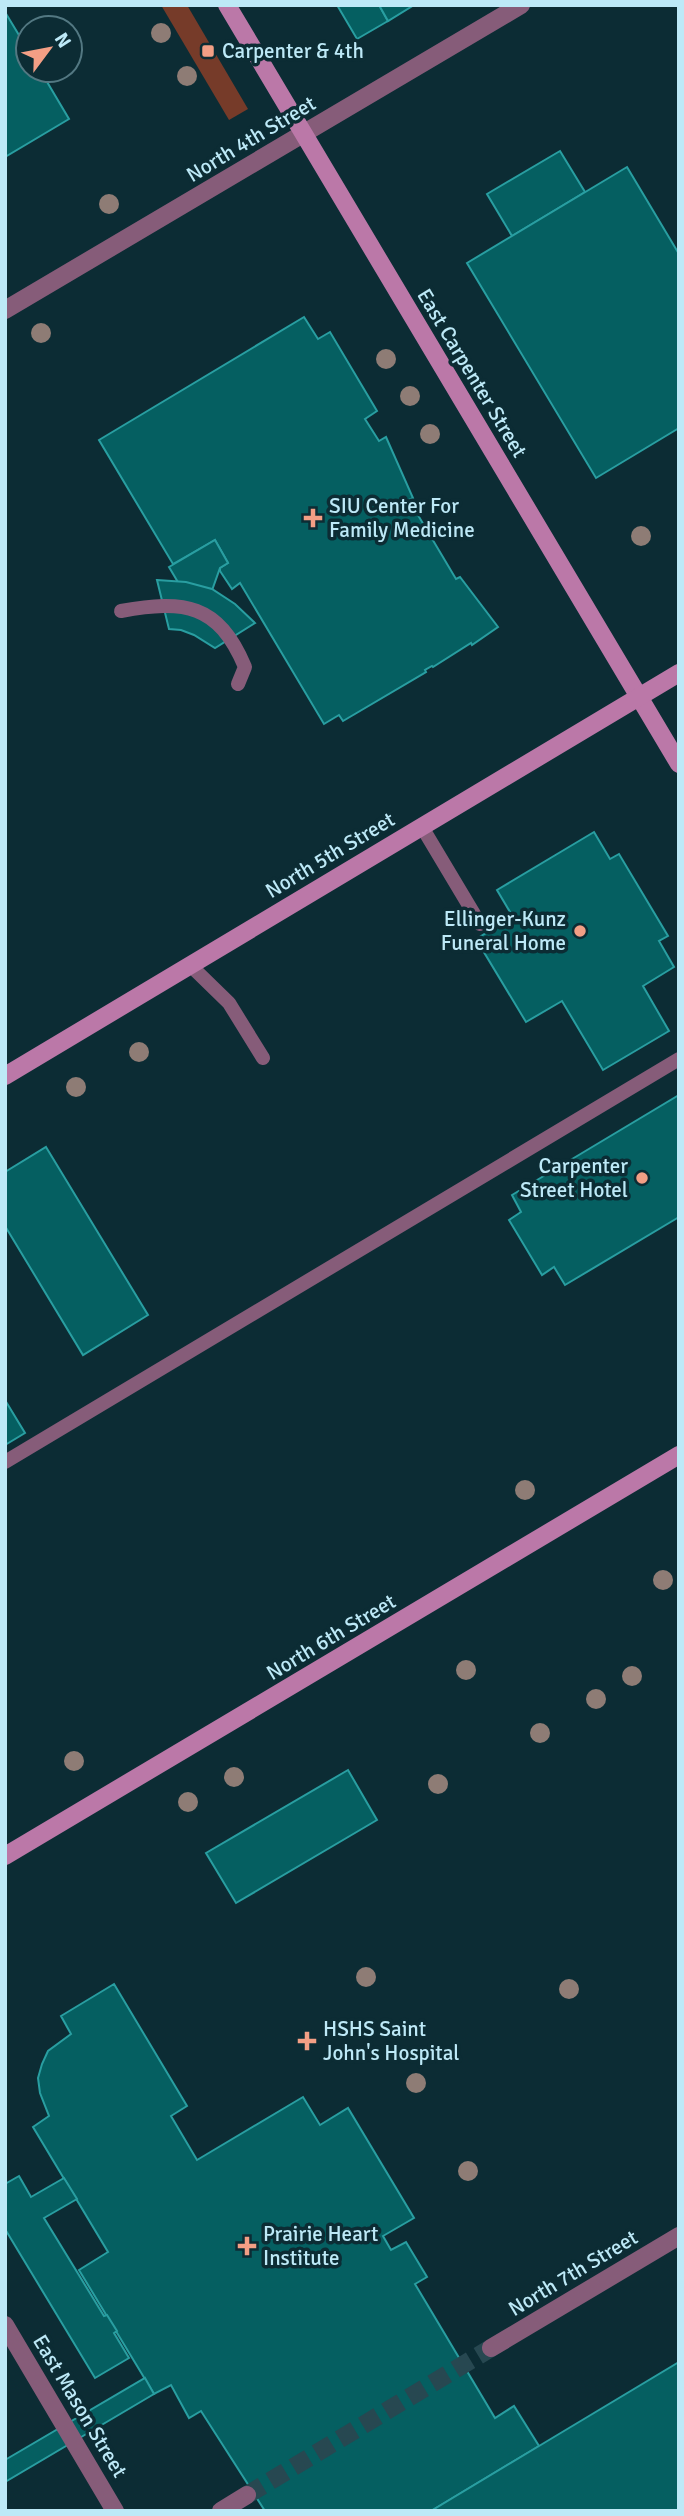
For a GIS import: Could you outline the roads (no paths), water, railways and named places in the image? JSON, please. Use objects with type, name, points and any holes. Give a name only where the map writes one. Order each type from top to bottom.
[{"type":"main road","name":"East Carpenter Street","points":[[227,5],[679,764]]},
{"type":"main road","name":"North 5th Street","points":[[5,1076],[679,673]]},
{"type":"main road","name":"North 6th Street","points":[[5,1856],[679,1455]]},
{"type":"street","name":"North 4th Street","points":[[5,310],[521,5]]},
{"type":"street","name":"North 7th Street","points":[[491,2348],[679,2236]]},
{"type":"street","name":"East Mason Street","points":[[5,2325],[115,2511]]},
{"type":"street","points":[[221,2511],[247,2495]]},
{"type":"lane","points":[[121,611],[152,605],[183,607],[198,610],[211,617],[237,649],[245,667],[238,684]]},
{"type":"lane","points":[[422,827],[481,924]]},
{"type":"lane","points":[[190,965],[229,1003],[263,1058]]},
{"type":"lane","points":[[5,1462],[679,1059]]},
{"type":"tunnel","points":[[247,2495],[491,2348]]},
{"type":"place","name":"Carpenter & 4th","points":[[208,51]]},
{"type":"place","name":"SIU Center For Family Medicine","points":[[313,518]]},
{"type":"place","name":"Ellinger-Kunz Funeral Home","points":[[580,931]]},
{"type":"place","name":"Carpenter Street Hotel","points":[[642,1178]]},
{"type":"place","name":"HSHS Saint John's Hospital","points":[[307,2041]]},
{"type":"place","name":"Prairie Heart Institute","points":[[247,2246]]}]
